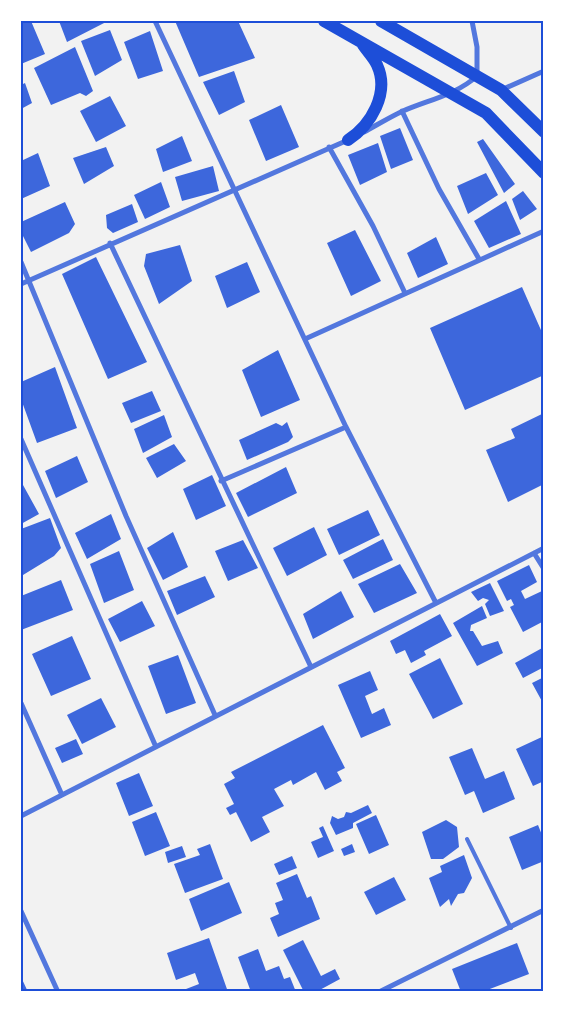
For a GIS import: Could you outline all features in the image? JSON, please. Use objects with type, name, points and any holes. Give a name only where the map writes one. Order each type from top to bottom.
[{"type":"main road","points":[[324,21],[486,113],[544,173]]},
{"type":"main road","points":[[381,21],[501,90],[544,132]]},
{"type":"main road","points":[[348,140],[362,130],[374,113],[380,87],[380,76],[376,64],[361,43]]},
{"type":"street","points":[[155,21],[346,427],[436,603]]},
{"type":"street","points":[[21,284],[110,243],[348,140],[402,111],[452,93],[468,84],[477,76],[477,46],[472,21]]},
{"type":"street","points":[[501,90],[544,71]]},
{"type":"street","points":[[402,111],[439,189],[479,259]]},
{"type":"street","points":[[329,147],[372,226],[405,293]]},
{"type":"street","points":[[305,339],[544,231]]},
{"type":"street","points":[[110,243],[221,481],[311,667]]},
{"type":"street","points":[[21,262],[134,533],[215,715]]},
{"type":"street","points":[[221,481],[346,427]]},
{"type":"street","points":[[21,438],[156,747]]},
{"type":"street","points":[[21,816],[544,548]]},
{"type":"street","points":[[534,553],[544,569]]},
{"type":"street","points":[[21,703],[62,795]]},
{"type":"street","points":[[379,992],[544,910]]},
{"type":"street","points":[[21,911],[58,992]]},
{"type":"street","points":[[396,985],[398,992]]},
{"type":"lane","points":[[466,839],[511,928]]},
{"type":"building","points":[[21,21],[31,21],[45,54],[21,64]]},
{"type":"building","points":[[59,21],[108,21],[67,42]]},
{"type":"building","points":[[175,21],[238,21],[255,58],[199,77]]},
{"type":"building","points":[[110,30],[122,60],[95,76],[81,41]]},
{"type":"building","points":[[150,31],[163,71],[138,79],[124,42]]},
{"type":"building","points":[[75,47],[93,91],[86,96],[80,93],[51,105],[34,68]]},
{"type":"building","points":[[234,71],[245,102],[219,115],[203,82]]},
{"type":"building","points":[[25,83],[32,103],[21,109],[21,85]]},
{"type":"building","points":[[110,96],[126,126],[96,142],[80,111]]},
{"type":"building","points":[[281,105],[299,147],[266,161],[249,120]]},
{"type":"building","points":[[400,128],[413,160],[391,169],[380,136]]},
{"type":"building","points":[[182,136],[192,161],[163,172],[156,149]]},
{"type":"building","points":[[483,139],[515,184],[504,193],[477,142]]},
{"type":"building","points":[[378,143],[387,172],[360,185],[348,155]]},
{"type":"building","points":[[106,147],[114,166],[84,184],[73,158]]},
{"type":"building","points":[[38,153],[50,186],[21,199],[21,161]]},
{"type":"building","points":[[213,166],[219,191],[182,201],[175,177]]},
{"type":"building","points":[[486,173],[498,195],[468,214],[457,186]]},
{"type":"building","points":[[161,182],[170,207],[145,219],[134,195]]},
{"type":"building","points":[[523,191],[537,209],[520,220],[512,199]]},
{"type":"building","points":[[506,201],[521,234],[489,248],[474,221]]},
{"type":"building","points":[[65,202],[75,224],[69,233],[31,252],[21,232],[21,222]]},
{"type":"building","points":[[132,204],[138,222],[113,233],[107,228],[106,215]]},
{"type":"building","points":[[355,230],[381,281],[351,296],[327,243]]},
{"type":"building","points":[[436,237],[448,264],[418,278],[407,253]]},
{"type":"building","points":[[180,245],[192,281],[159,304],[144,266],[146,254]]},
{"type":"building","points":[[96,257],[147,362],[108,379],[62,274]]},
{"type":"building","points":[[247,262],[260,292],[227,308],[215,276]]},
{"type":"building","points":[[522,287],[544,337],[544,375],[465,410],[430,328]]},
{"type":"building","points":[[278,350],[300,400],[261,417],[242,370]]},
{"type":"building","points":[[55,367],[77,428],[37,443],[21,399],[21,382]]},
{"type":"building","points":[[152,391],[161,411],[131,423],[122,403]]},
{"type":"building","points":[[544,413],[544,484],[508,502],[486,450],[515,438],[511,429]]},
{"type":"building","points":[[164,415],[172,437],[143,453],[134,429]]},
{"type":"building","points":[[287,422],[293,437],[288,442],[247,460],[239,440],[276,423],[282,426]]},
{"type":"building","points":[[174,444],[186,461],[157,478],[146,458]]},
{"type":"building","points":[[77,456],[88,482],[56,498],[45,471]]},
{"type":"building","points":[[286,467],[297,493],[248,517],[236,493]]},
{"type":"building","points":[[212,475],[226,506],[196,520],[183,489]]},
{"type":"building","points":[[23,485],[39,514],[21,524],[21,486]]},
{"type":"building","points":[[368,510],[380,535],[339,555],[327,529]]},
{"type":"building","points":[[111,514],[121,539],[87,559],[75,533]]},
{"type":"building","points":[[50,518],[61,548],[54,556],[23,575],[21,571],[21,529]]},
{"type":"building","points":[[314,527],[327,555],[287,576],[273,548]]},
{"type":"building","points":[[173,532],[188,567],[163,580],[147,548]]},
{"type":"building","points":[[383,539],[393,560],[353,579],[343,560]]},
{"type":"building","points":[[243,540],[258,568],[228,581],[215,551]]},
{"type":"building","points":[[119,551],[134,590],[104,603],[90,564]]},
{"type":"building","points":[[400,564],[417,593],[374,613],[358,584]]},
{"type":"building","points":[[529,565],[537,582],[521,591],[525,599],[542,591],[544,621],[523,632],[510,607],[514,605],[511,599],[507,601],[497,581]]},
{"type":"building","points":[[205,576],[215,597],[177,615],[167,591]]},
{"type":"building","points":[[61,580],[73,610],[21,630],[21,596]]},
{"type":"building","points":[[490,583],[504,611],[490,616],[485,604],[489,600],[483,598],[478,601],[471,592]]},
{"type":"building","points":[[341,591],[354,617],[313,639],[303,614]]},
{"type":"building","points":[[142,601],[155,626],[120,642],[108,619]]},
{"type":"building","points":[[482,606],[487,618],[471,625],[470,631],[473,631],[482,646],[498,641],[503,653],[477,666],[453,623]]},
{"type":"building","points":[[440,614],[452,636],[424,651],[426,655],[411,663],[405,650],[396,654],[390,641]]},
{"type":"building","points":[[72,636],[91,679],[51,696],[32,654]]},
{"type":"building","points":[[544,647],[544,667],[523,678],[515,663]]},
{"type":"building","points":[[178,655],[196,703],[166,714],[148,666]]},
{"type":"building","points":[[440,658],[463,704],[433,719],[409,674]]},
{"type":"building","points":[[370,671],[378,690],[365,696],[372,714],[384,708],[391,725],[361,738],[338,685]]},
{"type":"building","points":[[544,677],[544,705],[532,683]]},
{"type":"building","points":[[101,698],[116,727],[82,744],[67,715]]},
{"type":"building","points":[[323,725],[345,768],[337,772],[342,781],[325,790],[316,772],[293,785],[291,780],[274,789],[284,806],[262,817],[270,832],[251,842],[236,812],[230,815],[226,808],[234,804],[224,784],[235,778],[231,772]]},
{"type":"building","points":[[544,736],[544,781],[533,786],[516,749]]},
{"type":"building","points":[[76,739],[83,754],[62,763],[55,748]]},
{"type":"building","points":[[472,748],[485,779],[504,771],[515,799],[483,813],[474,791],[465,795],[449,757]]},
{"type":"building","points":[[139,773],[153,806],[129,816],[116,783]]},
{"type":"building","points":[[368,805],[372,813],[353,823],[353,828],[336,835],[330,823],[332,816],[338,819],[344,817],[346,812],[351,813]]},
{"type":"building","points":[[156,812],[170,846],[145,856],[132,822]]},
{"type":"building","points":[[376,815],[389,845],[369,854],[356,824]]},
{"type":"building","points":[[446,820],[457,827],[459,847],[443,859],[431,859],[422,832]]},
{"type":"building","points":[[538,825],[544,840],[544,861],[522,870],[509,837]]},
{"type":"building","points":[[323,826],[334,851],[318,858],[311,842],[323,837],[319,828]]},
{"type":"building","points":[[210,844],[223,879],[185,893],[174,864],[200,855],[197,849]]},
{"type":"building","points":[[352,844],[355,852],[344,856],[341,849]]},
{"type":"building","points":[[182,846],[186,857],[168,863],[165,852]]},
{"type":"building","points":[[464,855],[472,878],[464,893],[458,894],[451,906],[449,899],[440,907],[429,878],[442,872],[440,866]]},
{"type":"building","points":[[292,856],[297,868],[279,875],[274,864]]},
{"type":"building","points":[[297,874],[307,898],[311,896],[320,919],[278,937],[270,918],[279,914],[275,903],[283,900],[276,883]]},
{"type":"building","points":[[394,877],[406,900],[376,915],[364,892]]},
{"type":"building","points":[[229,882],[242,913],[201,931],[189,899]]},
{"type":"building","points":[[209,938],[228,992],[187,992],[186,989],[199,984],[195,973],[176,980],[167,953]]},
{"type":"building","points":[[303,940],[321,976],[335,969],[340,979],[316,992],[304,992],[283,950]]},
{"type":"building","points":[[517,943],[529,974],[482,992],[461,992],[452,969]]},
{"type":"building","points":[[258,949],[266,971],[279,966],[284,979],[290,977],[296,992],[251,992],[238,957]]},
{"type":"building","points":[[21,977],[28,992],[21,992]]}]
